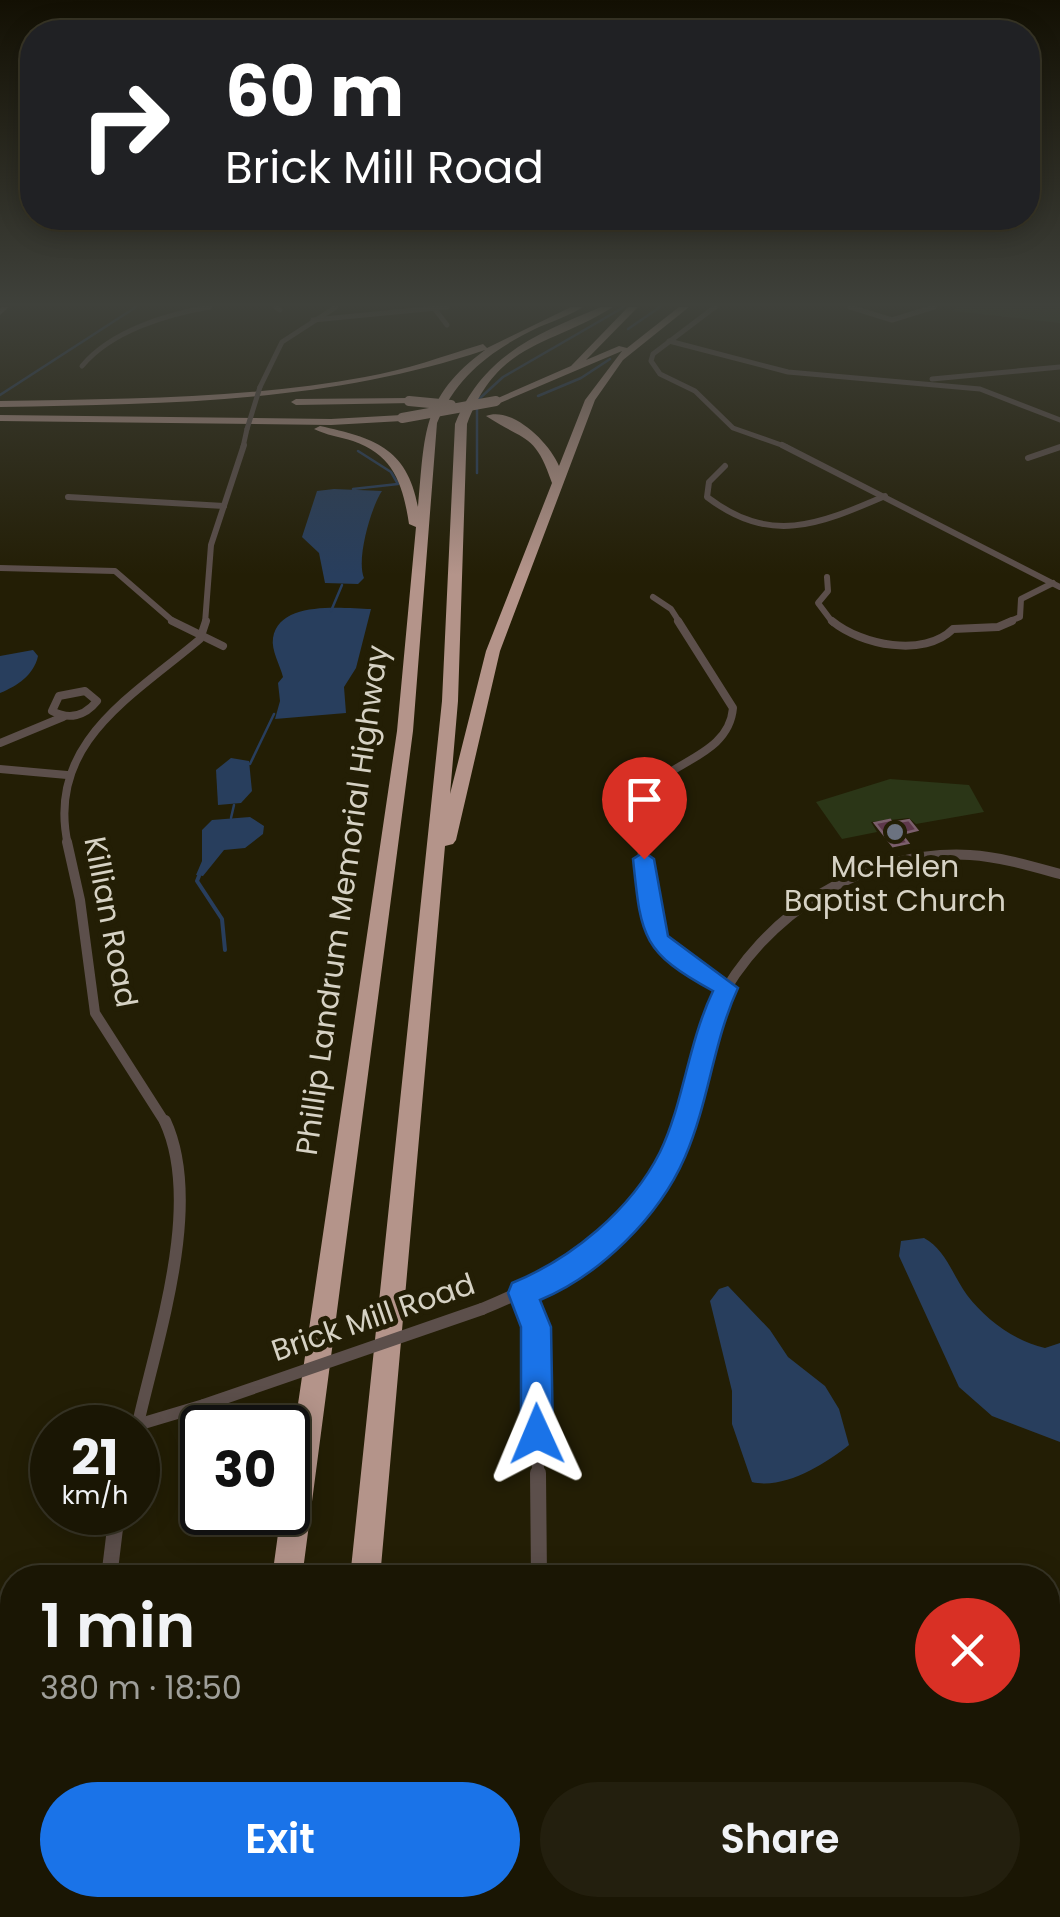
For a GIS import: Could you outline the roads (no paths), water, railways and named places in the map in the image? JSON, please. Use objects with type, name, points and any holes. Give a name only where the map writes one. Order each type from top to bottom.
[{"type":"highway","points":[[0,405],[147,396]]},
{"type":"highway","name":"Phillip Landrum Memorial Highway","points":[[289,1565],[405,731],[436,410],[446,396]]},
{"type":"highway","points":[[367,1565],[450,701],[459,440],[464,410],[472,396]]},
{"type":"highway","points":[[0,418],[250,425],[402,418],[508,396]]},
{"type":"highway","points":[[430,913],[476,704],[556,483],[593,396]]},
{"type":"highway","points":[[0,405],[409,400],[492,416],[539,442],[553,460],[556,483]]},
{"type":"highway","points":[[250,425],[347,436],[396,462],[410,484],[420,570]]},
{"type":"street","points":[[200,638],[207,625],[208,561],[257,396]]},
{"type":"street","points":[[701,396],[733,428],[766,438],[1023,563],[1056,585]]},
{"type":"street","points":[[1001,396],[1060,420]]},
{"type":"street","points":[[1028,458],[1060,448]]},
{"type":"street","points":[[725,466],[709,482],[708,497],[728,514],[766,528],[809,521],[885,496]]},
{"type":"street","points":[[68,498],[224,506]]},
{"type":"street","points":[[0,568],[115,570],[156,609],[200,638],[223,646]]},
{"type":"street","points":[[827,577],[828,591],[818,603],[834,624],[872,643],[899,644],[942,640],[953,629],[1012,624],[1020,617],[1021,599],[1028,592],[1056,585]]},
{"type":"street","points":[[653,597],[671,609],[732,708],[734,718],[729,730],[713,745],[656,780],[642,802],[651,924],[670,954],[726,988]]},
{"type":"street","name":"Killian Road","points":[[141,1405],[180,1210],[178,1160],[162,1114],[95,1014],[74,858],[62,822],[67,775],[82,746],[104,720],[200,638]]},
{"type":"street","points":[[0,742],[63,716],[89,711],[96,696],[85,691],[60,696],[51,706],[63,716]]},
{"type":"street","points":[[0,769],[67,775]]},
{"type":"street","name":"Brick Mill Road","points":[[160,1419],[553,1281],[617,1231],[652,1190],[674,1153],[708,1027],[726,988],[756,947],[792,914],[874,867],[930,856],[970,855],[1060,874]]},
{"type":"street","points":[[523,1293],[536,1327],[539,1565]]},
{"type":"street","points":[[111,1565],[114,1535]]},
{"type":"water","points":[[317,491],[382,491],[366,534],[364,578],[358,584],[325,583],[319,553],[302,537]]},
{"type":"water","points":[[313,609],[371,609],[356,668],[344,687],[346,713],[275,719],[280,701],[278,683],[283,677],[273,643],[278,626],[287,617]]},
{"type":"water","points":[[33,650],[38,656],[29,674],[0,693],[0,656]]},
{"type":"water","points":[[231,758],[249,761],[252,791],[241,803],[218,805],[216,770]]},
{"type":"water","points":[[250,817],[264,826],[263,834],[245,848],[224,850],[203,876],[196,875],[202,861],[202,830],[212,820]]},
{"type":"water","points":[[924,1238],[938,1249],[967,1295],[992,1321],[1034,1345],[1045,1348],[1060,1343],[1060,1442],[992,1416],[959,1387],[899,1256],[901,1241]]},
{"type":"water","points":[[728,1286],[770,1330],[788,1357],[825,1386],[839,1409],[849,1445],[790,1479],[752,1482],[732,1424],[732,1391],[710,1301],[719,1289]]},
{"type":"waterway","points":[[477,408],[477,473]]},
{"type":"waterway","points":[[353,489],[398,484],[391,472],[358,451]]},
{"type":"waterway","points":[[331,611],[342,585]]},
{"type":"waterway","points":[[250,764],[274,714]]},
{"type":"waterway","points":[[231,818],[234,805]]},
{"type":"waterway","points":[[199,876],[197,881],[222,919],[225,950]]},
{"type":"place","name":"McHelen Baptist Church","points":[[895,832]]}]
